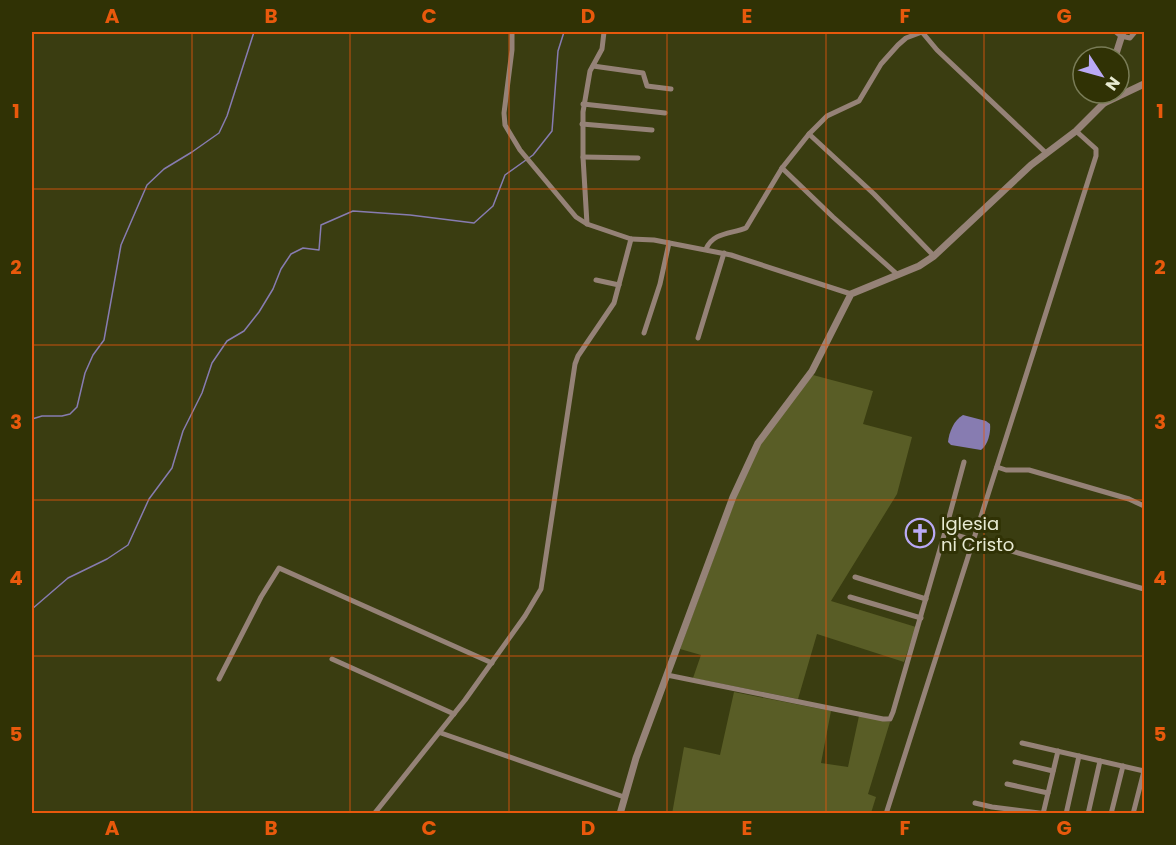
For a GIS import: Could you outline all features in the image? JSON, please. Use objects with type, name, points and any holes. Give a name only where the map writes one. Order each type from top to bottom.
[{"type":"street","points":[[512,32],[512,59],[505,125],[520,150],[571,213],[587,224],[631,239],[724,253],[851,294]]},
{"type":"street","points":[[587,224],[582,124],[590,71],[602,49],[603,32]]},
{"type":"street","points":[[706,249],[711,240],[718,235],[746,228],[782,168],[809,134],[832,112],[859,100],[881,64],[893,50],[906,38],[922,32],[937,50],[1046,153]]},
{"type":"street","points":[[1120,33],[1130,38],[1135,32]]},
{"type":"street","points":[[593,66],[643,73],[647,86],[671,89]]},
{"type":"street","points":[[584,104],[665,113]]},
{"type":"street","points":[[620,813],[667,675],[733,496],[764,433],[812,371],[851,294],[919,266],[934,256],[1102,105]]},
{"type":"street","points":[[582,124],[652,130]]},
{"type":"street","points":[[886,813],[1096,156],[1096,149],[1076,130]]},
{"type":"street","points":[[809,134],[874,194],[934,256]]},
{"type":"street","points":[[583,157],[638,158]]},
{"type":"street","points":[[782,168],[833,218],[898,275]]},
{"type":"street","points":[[374,813],[441,733],[492,663],[541,589],[575,363],[611,310],[631,239]]},
{"type":"street","points":[[644,333],[660,284],[669,243]]},
{"type":"street","points":[[698,338],[724,253]]},
{"type":"street","points":[[596,280],[619,285]]},
{"type":"street","points":[[667,675],[888,720],[894,712],[964,462]]},
{"type":"street","points":[[997,467],[1006,470],[1029,470],[1129,499],[1144,506]]},
{"type":"street","points":[[945,531],[1144,589]]},
{"type":"street","points":[[219,679],[261,597],[279,568],[492,663]]},
{"type":"street","points":[[855,577],[926,599]]},
{"type":"street","points":[[850,597],[921,618]]},
{"type":"street","points":[[333,660],[454,714]]},
{"type":"street","points":[[441,733],[624,797]]},
{"type":"street","points":[[1023,743],[1144,771],[1133,813]]},
{"type":"street","points":[[975,803],[1044,813],[1058,751]]},
{"type":"street","points":[[1066,813],[1079,756]]},
{"type":"street","points":[[1088,813],[1100,761]]},
{"type":"street","points":[[1015,762],[1053,771]]},
{"type":"street","points":[[1111,813],[1123,766]]},
{"type":"street","points":[[1007,784],[1048,793]]},
{"type":"green space","points":[[813,375],[873,391],[863,424],[912,437],[897,494],[831,601],[916,627],[904,662],[817,634],[798,699],[693,678],[701,655],[680,649],[736,498],[754,455],[774,424]]},
{"type":"green space","points":[[734,692],[831,711],[821,763],[848,767],[859,716],[890,722],[868,794],[876,797],[871,813],[672,814],[684,747],[720,755]]},
{"type":"shaded area","points":[[963,415],[990,424],[986,445],[981,450],[951,445],[948,442],[952,427]]},
{"type":"waterway","points":[[32,419],[70,414],[77,407],[85,373],[93,355],[104,340],[121,245],[147,185],[164,169],[219,133],[227,116],[254,32]]},
{"type":"waterway","points":[[32,609],[68,578],[107,559],[128,545],[149,499],[172,468],[183,431],[202,393],[212,363],[227,341],[244,331],[259,312],[291,254],[303,248],[319,250],[321,225],[353,211],[474,223],[493,206],[505,175],[533,155],[552,131],[558,51],[564,32]]},
{"type":"place","name":"Iglesia ni Cristo","points":[[920,533]]}]
